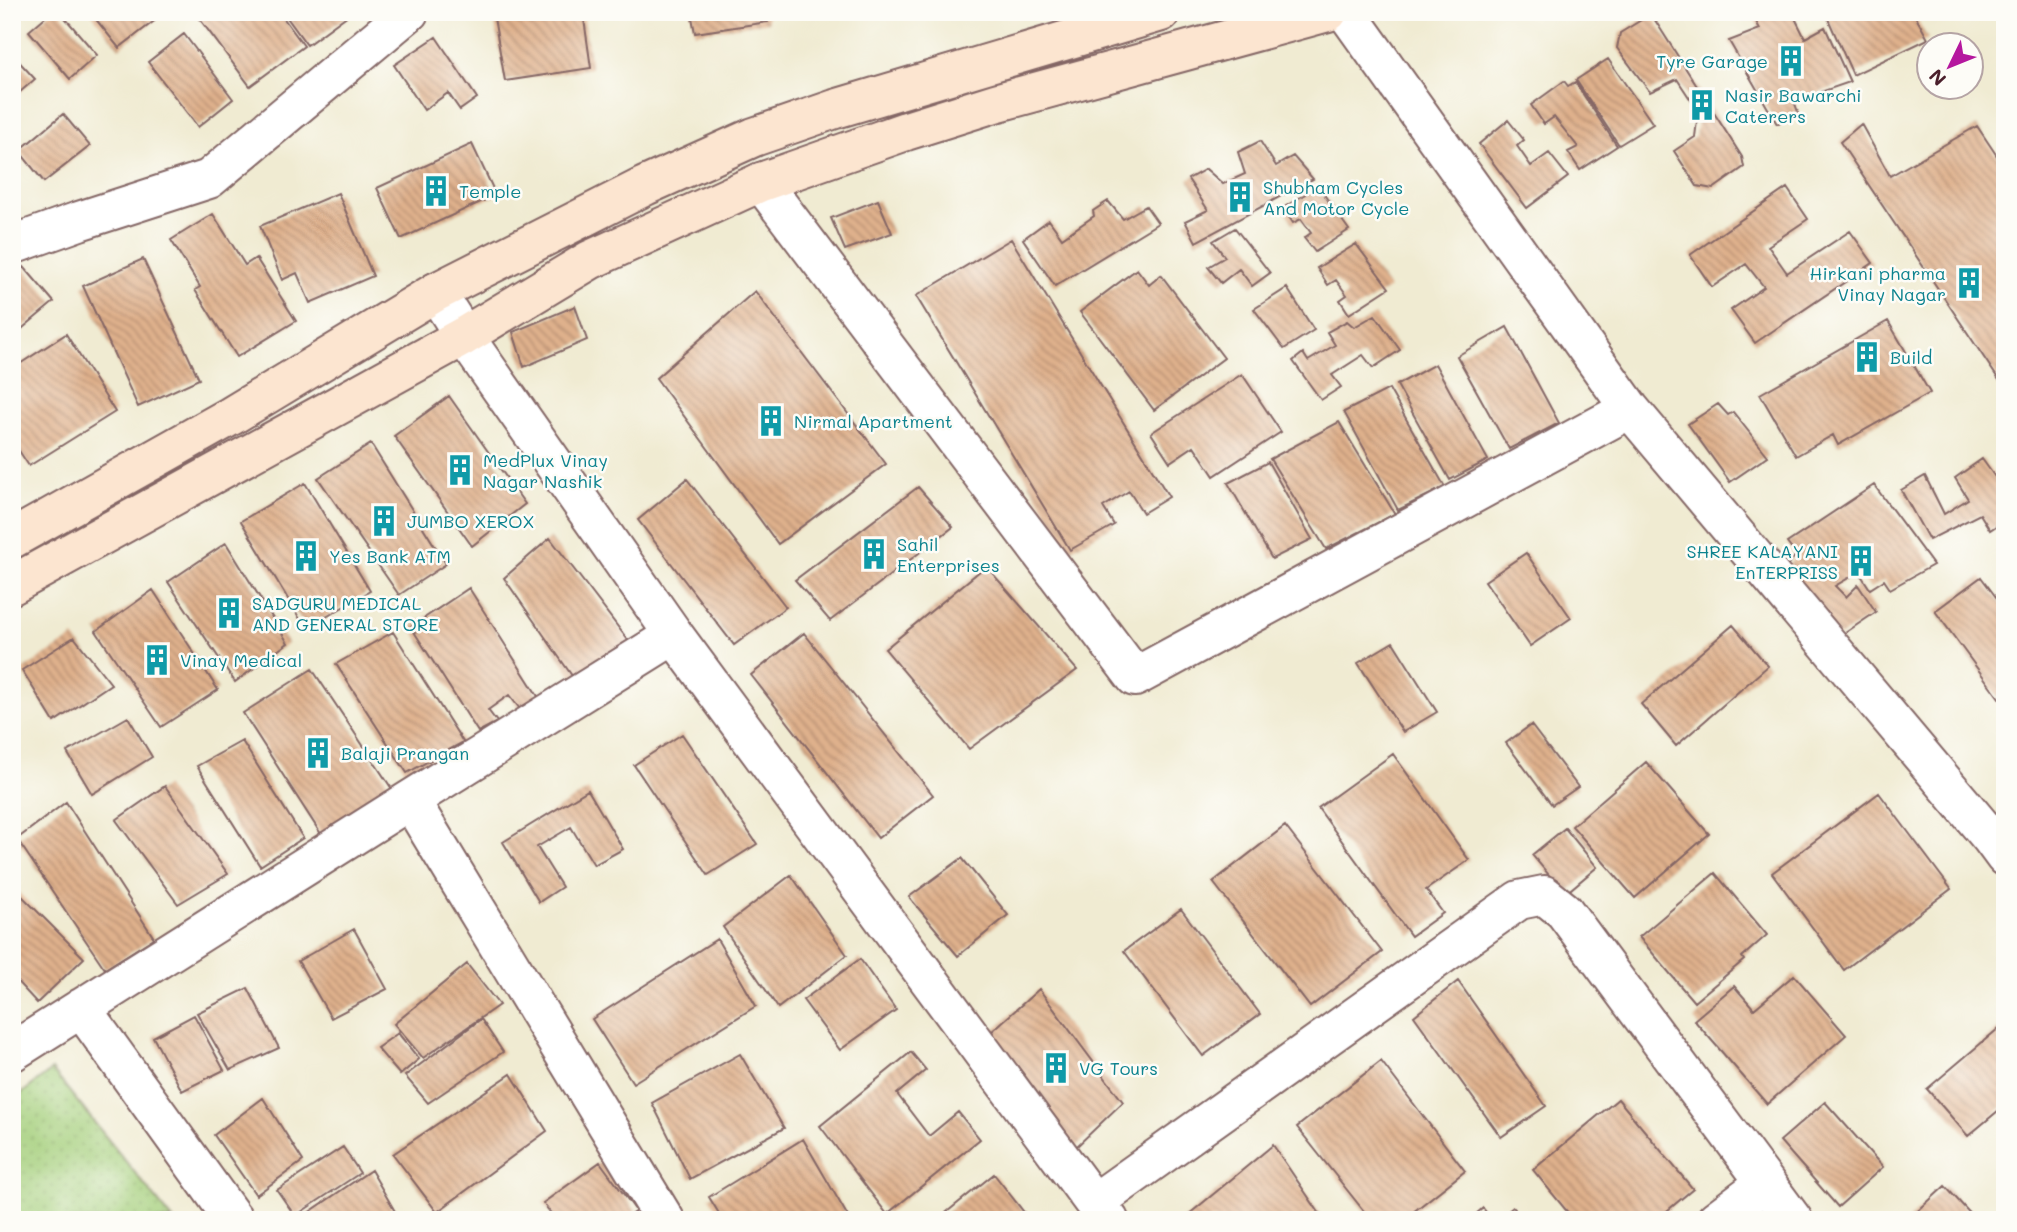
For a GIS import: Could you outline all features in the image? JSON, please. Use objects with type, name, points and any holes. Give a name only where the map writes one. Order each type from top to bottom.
[{"type":"main road","points":[[12,538],[231,416],[436,292],[645,186],[754,137],[835,109],[1161,12]]},
{"type":"main road","points":[[12,585],[464,336],[590,260],[761,182],[995,103],[1328,12]]},
{"type":"street","points":[[12,245],[209,179],[408,12]]},
{"type":"street","points":[[1346,12],[1630,409],[2005,857]]},
{"type":"street","points":[[761,182],[1135,677],[1630,409]]},
{"type":"street","points":[[436,292],[674,635],[1102,1211],[1519,900],[1544,895],[1564,911],[1793,1220]]},
{"type":"street","points":[[12,1052],[674,635]]},
{"type":"street","points":[[410,800],[665,1220]]},
{"type":"street","points":[[81,1008],[234,1220]]},
{"type":"street","points":[[1716,1220],[1765,1183]]},
{"type":"green space","points":[[52,1070],[173,1220],[12,1220],[12,1101]]},
{"type":"building","points":[[12,12],[25,12],[12,25]]},
{"type":"building","points":[[51,12],[60,12],[97,55],[70,79],[29,31]]},
{"type":"building","points":[[90,12],[166,12],[119,48]]},
{"type":"building","points":[[279,12],[304,46],[250,86],[196,14]]},
{"type":"building","points":[[283,12],[352,12],[307,45]]},
{"type":"building","points":[[493,12],[583,12],[591,68],[505,81]]},
{"type":"building","points":[[691,12],[767,12],[768,22],[695,33]]},
{"type":"building","name":"Tyre Garage","points":[[1751,12],[1792,12],[1805,38],[1825,27],[1850,82],[1794,101],[1798,112],[1777,124],[1729,41],[1760,29]]},
{"type":"building","points":[[1825,12],[1913,12],[1924,32],[1916,32],[1916,45],[1853,75]]},
{"type":"building","name":"Nasir Bawarchi Caterers","points":[[1651,14],[1742,157],[1744,167],[1713,189],[1697,186],[1674,151],[1695,137],[1697,121],[1702,117],[1677,79],[1650,92],[1617,48],[1620,33]]},
{"type":"building","points":[[184,34],[233,99],[198,127],[148,62]]},
{"type":"building","points":[[436,37],[477,98],[460,110],[448,93],[424,110],[394,65]]},
{"type":"building","points":[[12,54],[35,79],[12,99]]},
{"type":"building","points":[[1608,59],[1653,124],[1619,145],[1576,80]]},
{"type":"building","points":[[1564,81],[1568,86],[1575,82],[1617,146],[1580,170],[1568,152],[1578,147],[1554,117],[1544,124],[1531,105]]},
{"type":"building","points":[[63,114],[90,146],[44,182],[19,151]]},
{"type":"building","points":[[1508,120],[1524,140],[1517,146],[1531,166],[1549,153],[1568,177],[1527,208],[1479,144]]},
{"type":"building","name":"Hirkani pharma Vinay Nagar","points":[[1861,124],[1890,176],[1977,126],[2005,168],[2005,389],[1840,142]]},
{"type":"building","name":"Shubham Cycles And Motor Cycle","points":[[1260,141],[1276,166],[1293,156],[1313,179],[1196,242],[1185,221],[1208,210],[1188,179],[1206,169],[1223,184],[1245,174],[1238,152]]},
{"type":"building","name":"Temple","points":[[472,144],[496,195],[401,239],[377,188]]},
{"type":"building","points":[[1318,186],[1349,230],[1315,252],[1304,238],[1311,233],[1301,219],[1293,223],[1283,208]]},
{"type":"building","points":[[1787,188],[1808,219],[1768,246],[1787,273],[1850,231],[1873,263],[1755,343],[1731,310],[1764,287],[1746,264],[1712,287],[1690,255]]},
{"type":"building","points":[[338,193],[373,276],[310,303],[297,273],[282,280],[260,226]]},
{"type":"building","points":[[878,200],[892,233],[845,250],[831,218]]},
{"type":"building","points":[[1108,201],[1123,219],[1146,206],[1158,223],[1055,286],[1023,239],[1049,220],[1062,238],[1094,216],[1093,211]]},
{"type":"building","points":[[213,214],[245,265],[256,258],[296,321],[237,357],[195,290],[200,287],[171,240]]},
{"type":"building","points":[[1235,228],[1270,273],[1252,286],[1239,269],[1221,283],[1208,267],[1225,257],[1213,241]]},
{"type":"building","points":[[1011,239],[1169,497],[1143,513],[1129,491],[1103,507],[1114,525],[1070,550],[916,296]]},
{"type":"building","points":[[1356,244],[1389,288],[1349,314],[1340,300],[1347,295],[1336,280],[1328,285],[1317,268]]},
{"type":"building","points":[[143,259],[199,379],[138,407],[83,286]]},
{"type":"building","points":[[24,267],[54,302],[12,337],[12,277]]},
{"type":"building","points":[[1137,269],[1149,285],[1161,275],[1224,358],[1154,410],[1080,312]]},
{"type":"building","points":[[1287,288],[1314,330],[1284,349],[1254,309]]},
{"type":"building","name":"Nirmal Apartment","points":[[755,291],[886,464],[778,544],[656,378]]},
{"type":"building","points":[[575,306],[587,340],[524,367],[513,332]]},
{"type":"building","points":[[1375,315],[1400,350],[1373,368],[1363,355],[1332,375],[1341,387],[1321,400],[1293,361],[1303,353],[1308,361],[1335,345],[1327,332],[1347,321],[1354,327]]},
{"type":"building","name":"Build","points":[[1888,321],[1930,393],[1838,445],[1833,435],[1796,456],[1760,394]]},
{"type":"building","points":[[1507,327],[1559,423],[1509,449],[1457,356]]},
{"type":"building","points":[[66,334],[115,412],[29,466],[12,440],[12,369]]},
{"type":"building","points":[[1435,364],[1488,460],[1450,480],[1397,385]]},
{"type":"building","points":[[1242,374],[1281,432],[1214,476],[1194,446],[1170,462],[1151,433]]},
{"type":"building","points":[[1389,389],[1445,487],[1398,510],[1344,412]]},
{"type":"building","name":"MedPlux Vinay Nagar Nashik","points":[[449,396],[525,504],[472,546],[394,436]]},
{"type":"building","points":[[1718,404],[1728,415],[1733,412],[1768,456],[1730,482],[1688,424]]},
{"type":"building","points":[[1339,422],[1395,514],[1326,549],[1270,459]]},
{"type":"building","name":"JUMBO XEROX","points":[[371,444],[446,564],[399,595],[318,478]]},
{"type":"building","points":[[1982,459],[2005,491],[2005,520],[1990,530],[1980,514],[1929,540],[1901,490],[1925,476],[1944,514],[1968,499],[1955,478]]},
{"type":"building","points":[[1268,462],[1312,539],[1272,559],[1228,483]]},
{"type":"building","points":[[687,479],[786,607],[734,645],[638,520]]},
{"type":"building","name":"Yes Bank ATM","points":[[305,483],[370,591],[306,629],[241,521]]},
{"type":"building","name":"SHREE KALAYANI EnTERPRISS","points":[[1874,485],[1933,565],[1890,589],[1884,580],[1870,589],[1859,572],[1835,586],[1846,597],[1858,585],[1876,612],[1839,637],[1780,575],[1796,555],[1787,543]]},
{"type":"building","name":"Sahil Enterprises","points":[[918,487],[953,527],[830,621],[795,580]]},
{"type":"building","points":[[550,538],[634,648],[577,683],[504,578]]},
{"type":"building","name":"SADGURU MEDICAL AND GENERAL STORE","points":[[226,543],[288,643],[235,682],[168,582]]},
{"type":"building","points":[[1526,553],[1571,618],[1530,646],[1485,581]]},
{"type":"building","points":[[986,566],[1077,670],[969,749],[885,649]]},
{"type":"building","points":[[1981,577],[2005,609],[2005,700],[2002,702],[1935,611]]},
{"type":"building","points":[[469,588],[539,698],[520,709],[509,695],[488,710],[497,722],[478,732],[411,627]]},
{"type":"building","name":"Vinay Medical","points":[[153,590],[218,690],[161,727],[96,631]]},
{"type":"building","points":[[1733,625],[1768,666],[1676,746],[1641,704]]},
{"type":"building","points":[[393,632],[463,742],[407,773],[336,664]]},
{"type":"building","points":[[804,633],[933,795],[878,838],[751,675]]},
{"type":"building","points":[[74,637],[111,684],[54,722],[22,670]]},
{"type":"building","points":[[1393,642],[1437,712],[1403,732],[1358,663]]},
{"type":"building","name":"Balaji Prangan","points":[[312,669],[394,792],[323,837],[243,713]]},
{"type":"building","points":[[128,717],[152,757],[92,794],[67,752]]},
{"type":"building","points":[[1531,725],[1578,787],[1552,805],[1506,743]]},
{"type":"building","points":[[682,734],[757,844],[708,875],[634,765]]},
{"type":"building","points":[[242,741],[303,838],[260,866],[197,766]]},
{"type":"building","points":[[1393,754],[1469,860],[1426,890],[1443,913],[1411,936],[1318,808]]},
{"type":"building","points":[[1646,762],[1709,834],[1635,898],[1572,826]]},
{"type":"building","points":[[165,786],[228,874],[178,904],[116,820]]},
{"type":"building","points":[[588,790],[623,849],[594,865],[571,827],[537,847],[562,887],[539,902],[503,842]]},
{"type":"building","points":[[1879,793],[1951,889],[1844,970],[1772,873]]},
{"type":"building","points":[[66,802],[154,938],[105,969],[17,839]]},
{"type":"building","points":[[1285,826],[1382,952],[1310,1007],[1213,882]]},
{"type":"building","points":[[1565,828],[1597,867],[1565,894],[1532,855]]},
{"type":"building","points":[[962,858],[1008,915],[958,956],[909,897]]},
{"type":"building","points":[[1715,873],[1767,935],[1742,957],[1744,960],[1694,1002],[1639,937]]},
{"type":"building","points":[[791,875],[847,955],[778,1008],[723,927]]},
{"type":"building","points":[[12,886],[84,958],[37,1003],[12,976]]},
{"type":"building","points":[[1181,909],[1260,1014],[1203,1056],[1124,951]]},
{"type":"building","points":[[354,929],[387,989],[331,1018],[298,961]]},
{"type":"building","points":[[717,939],[756,1006],[633,1083],[592,1019]]},
{"type":"building","points":[[860,959],[896,1010],[840,1050],[803,1000]]},
{"type":"building","points":[[467,964],[499,1005],[423,1058],[394,1024]]},
{"type":"building","points":[[1794,975],[1846,1035],[1767,1104],[1694,1020],[1734,986],[1754,1009]]},
{"type":"building","points":[[1458,981],[1546,1106],[1501,1137],[1414,1016]]},
{"type":"building","points":[[248,988],[279,1048],[230,1070],[197,1013]]},
{"type":"building","name":"VG Tours","points":[[1039,989],[1123,1102],[1074,1149],[989,1034]]},
{"type":"building","points":[[194,1015],[224,1070],[182,1091],[153,1037]]},
{"type":"building","points":[[481,1019],[503,1052],[428,1103],[405,1076]]},
{"type":"building","points":[[2005,1023],[2005,1105],[1968,1136],[1927,1089]]},
{"type":"building","points":[[398,1033],[419,1059],[400,1075],[377,1048]]},
{"type":"building","points":[[911,1052],[926,1070],[897,1094],[929,1136],[958,1112],[980,1139],[887,1214],[820,1126]]},
{"type":"building","points":[[740,1054],[784,1128],[690,1179],[652,1103]]},
{"type":"building","points":[[1381,1061],[1465,1171],[1403,1220],[1371,1220],[1297,1127]]},
{"type":"building","points":[[511,1074],[547,1131],[437,1212],[393,1154]]},
{"type":"building","points":[[263,1098],[303,1161],[256,1195],[214,1135]]},
{"type":"building","points":[[1618,1099],[1693,1189],[1656,1220],[1574,1220],[1533,1170]]},
{"type":"building","points":[[1825,1102],[1883,1167],[1838,1207],[1780,1141]]},
{"type":"building","points":[[803,1139],[850,1220],[723,1220],[709,1197]]},
{"type":"building","points":[[1273,1145],[1324,1220],[1182,1220]]},
{"type":"building","points":[[343,1147],[360,1173],[295,1216],[277,1190]]},
{"type":"building","points":[[600,1162],[636,1211],[623,1220],[556,1220],[543,1203]]},
{"type":"building","points":[[371,1170],[400,1220],[298,1220]]},
{"type":"building","points":[[994,1174],[1030,1220],[937,1220]]},
{"type":"building","points":[[1945,1186],[1976,1220],[1908,1220]]},
{"type":"building","points":[[1513,1207],[1525,1220],[1497,1220]]},
{"type":"building","points":[[1483,1208],[1492,1220],[1469,1220]]},
{"type":"place","name":"Tyre Garage","points":[[1791,61]]},
{"type":"place","name":"Nasir Bawarchi Caterers","points":[[1702,105]]},
{"type":"place","name":"Temple","points":[[436,191]]},
{"type":"place","name":"Shubham Cycles And Motor Cycle","points":[[1240,197]]},
{"type":"place","name":"Hirkani pharma Vinay Nagar","points":[[1969,283]]},
{"type":"place","name":"Build","points":[[1867,357]]},
{"type":"place","name":"Nirmal Apartment","points":[[771,421]]},
{"type":"place","name":"MedPlux Vinay Nagar Nashik","points":[[460,470]]},
{"type":"place","name":"JUMBO XEROX","points":[[384,521]]},
{"type":"place","name":"Sahil Enterprises","points":[[874,554]]},
{"type":"place","name":"Yes Bank ATM","points":[[306,556]]},
{"type":"place","name":"SHREE KALAYANI EnTERPRISS","points":[[1861,561]]},
{"type":"place","name":"SADGURU MEDICAL AND GENERAL STORE","points":[[229,613]]},
{"type":"place","name":"Vinay Medical","points":[[157,660]]},
{"type":"place","name":"Balaji Prangan","points":[[318,753]]},
{"type":"place","name":"VG Tours","points":[[1056,1068]]}]
